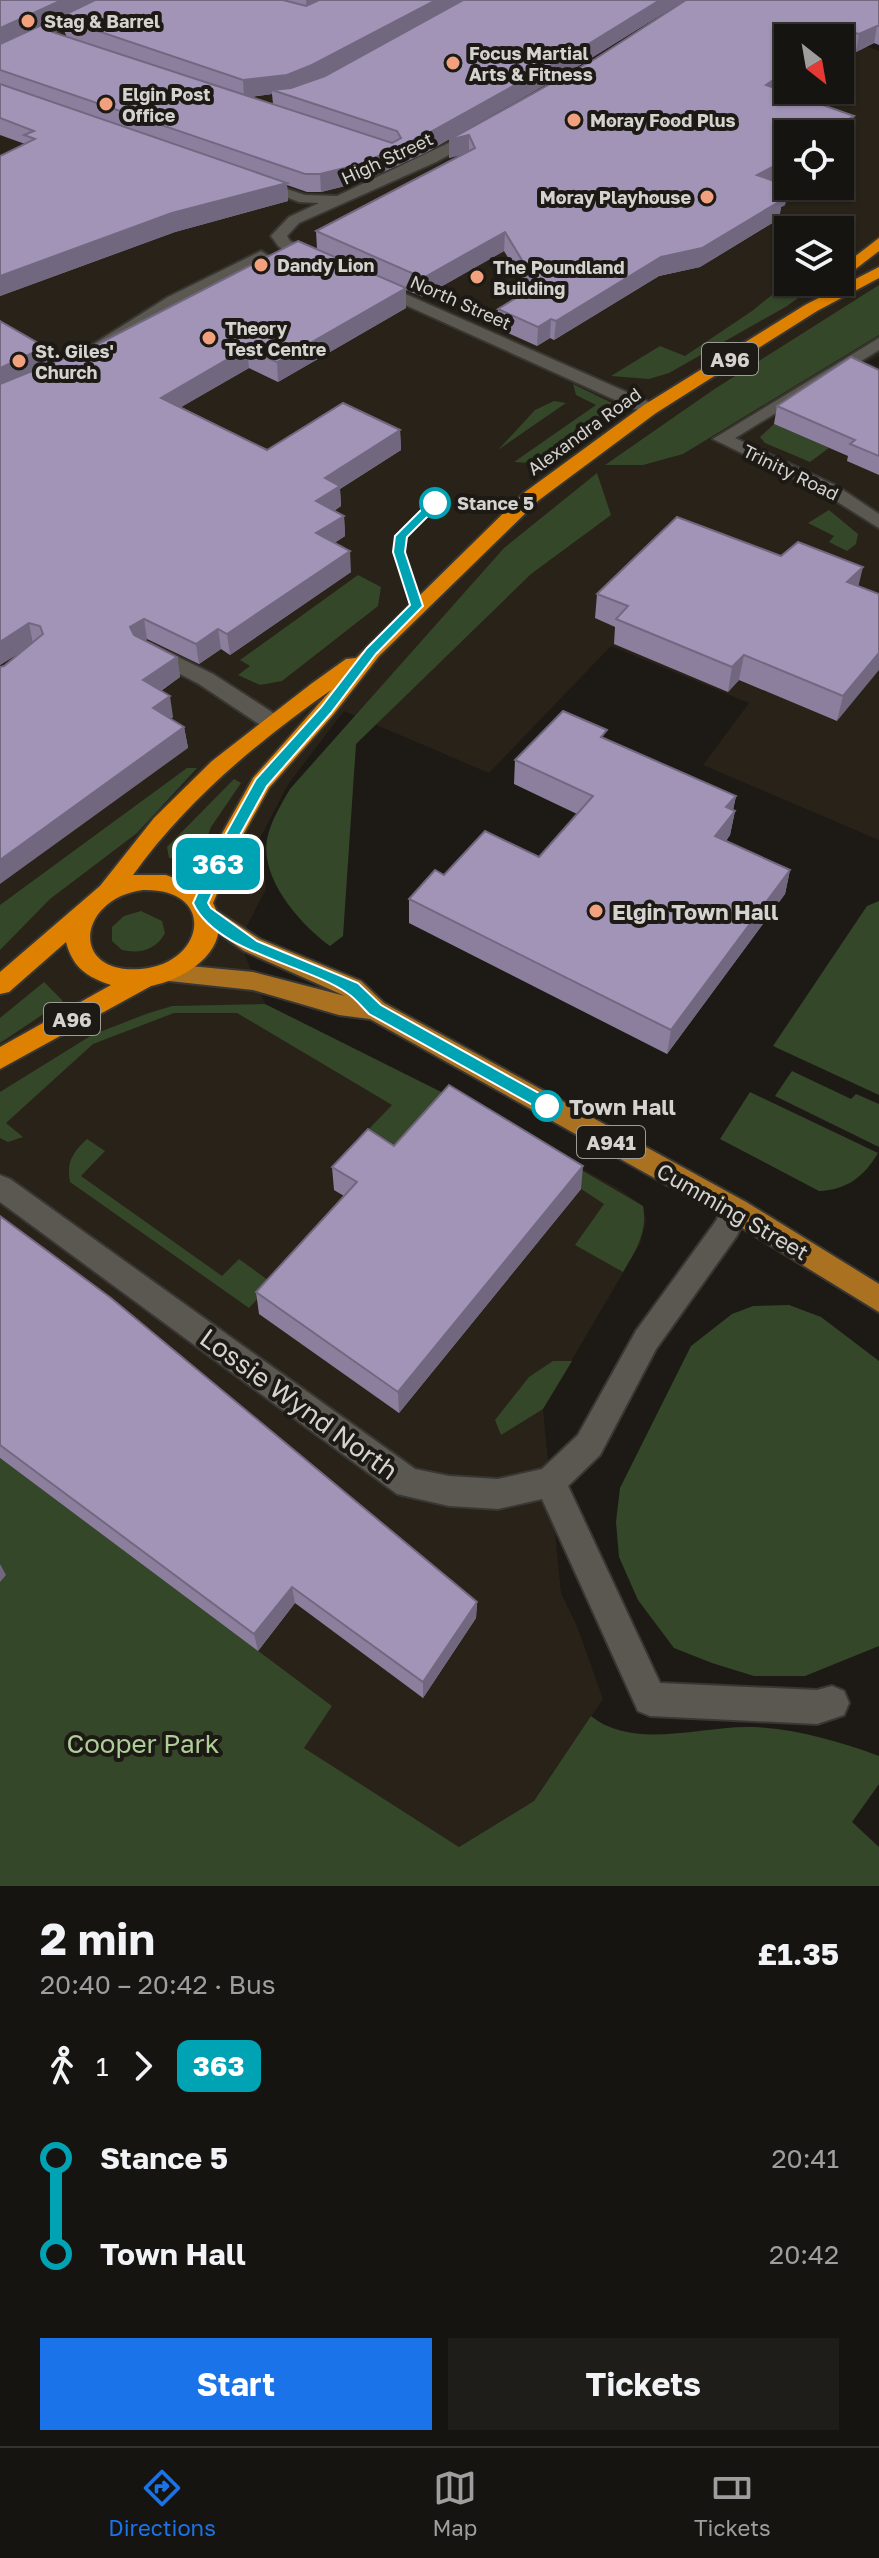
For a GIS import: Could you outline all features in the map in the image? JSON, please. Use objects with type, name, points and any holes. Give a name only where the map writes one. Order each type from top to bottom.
[{"type":"highway","points":[[854,264],[879,243]]},
{"type":"highway","name":"Alexandra Road","points":[[203,907],[226,846],[261,783],[326,710],[372,651],[532,496],[650,409],[811,308],[879,272]]},
{"type":"highway","name":"Alexandra Road","points":[[811,308],[822,296]]},
{"type":"highway","name":"Alexandra Road","points":[[109,891],[137,850],[209,775],[270,721],[372,651]]},
{"type":"highway","name":"A96","points":[[0,985],[109,891],[129,883],[150,881],[171,884],[188,891],[203,907],[207,933],[200,948],[187,962],[169,973],[143,979],[124,979],[90,966],[80,954],[76,941],[77,927],[84,913]]},
{"type":"highway","name":"A96","points":[[0,1059],[143,979]]},
{"type":"main road","name":"Cumming Street","points":[[203,907],[252,945],[352,988],[375,1010],[736,1210],[878,1295]]},
{"type":"main road","name":"Cumming Street","points":[[169,973],[253,981],[339,1005],[375,1010]]},
{"type":"street","points":[[3,54],[58,38],[119,0]]},
{"type":"street","points":[[0,38],[6,44],[3,54]]},
{"type":"street","name":"High Street","points":[[338,268],[284,244],[281,231],[294,220],[431,159],[492,125]]},
{"type":"street","points":[[244,178],[304,199],[344,198]]},
{"type":"street","points":[[80,358],[174,300],[261,256]]},
{"type":"street","name":"North Street","points":[[359,278],[650,409]]},
{"type":"street","name":"Trinity Road","points":[[879,343],[722,439],[831,490],[879,522]]},
{"type":"street","points":[[146,648],[206,679],[270,721]]},
{"type":"street","name":"Lossie Wynd North","points":[[0,1187],[408,1483],[449,1491],[498,1494],[550,1482]]},
{"type":"street","points":[[736,1210],[646,1340],[589,1445],[550,1482],[650,1699],[817,1707],[832,1703]]},
{"type":"shaded area","points":[[0,0],[777,0],[812,24],[774,24],[774,104],[854,104],[854,42],[879,51],[879,356],[868,362],[879,367],[879,516],[828,492],[879,527],[879,840],[703,765],[749,703],[611,646],[489,773],[344,711],[289,783],[260,838],[266,889],[239,941],[265,1004],[452,1097],[619,1189],[643,1206],[646,1221],[640,1244],[543,1409],[561,1593],[577,1626],[603,1699],[534,1801],[459,1847],[303,1748],[332,1706],[0,1458]]},
{"type":"green space","points":[[879,285],[879,335],[683,454],[643,465],[605,465],[713,390]]},
{"type":"green space","points":[[774,293],[774,296],[801,296],[669,373],[649,379],[611,376],[660,346],[685,356]]},
{"type":"green space","points":[[573,384],[612,403],[613,409],[544,464],[514,462],[596,405],[576,395]]},
{"type":"green space","points":[[554,401],[566,403],[498,450],[535,410]]},
{"type":"green space","points":[[774,424],[829,448],[810,462],[765,443],[760,437]]},
{"type":"green space","points":[[597,473],[611,515],[531,574],[356,744],[343,936],[330,946],[294,912],[269,867],[266,851],[268,835],[290,789],[504,548]]},
{"type":"green space","points":[[829,510],[858,534],[856,544],[847,551],[829,542],[834,536],[808,523]]},
{"type":"green space","points":[[358,575],[381,587],[378,606],[282,681],[260,685],[238,675],[250,666],[240,660]]},
{"type":"green space","points":[[187,768],[197,768],[137,833],[50,899],[0,950],[0,905]]},
{"type":"green space","points":[[234,779],[241,783],[211,827],[200,857],[193,861],[169,858],[167,847]]},
{"type":"green space","points":[[879,901],[879,1095],[773,1046],[867,906]]},
{"type":"green space","points":[[141,911],[162,921],[165,933],[147,949],[122,950],[112,941],[112,927],[124,916]]},
{"type":"green space","points":[[44,982],[63,1001],[0,1043],[0,1018]]},
{"type":"green space","points":[[265,1004],[445,1094],[397,1149],[367,1131],[392,1105],[237,1013],[174,1013],[93,1044],[6,1123],[23,1137],[8,1142],[0,1138],[0,1092],[92,1035],[172,1006]]},
{"type":"green space","points":[[792,1071],[851,1099],[856,1094],[879,1104],[879,1147],[775,1096]]},
{"type":"green space","points":[[750,1092],[878,1153],[867,1169],[853,1181],[838,1188],[819,1191],[720,1139]]},
{"type":"green space","points":[[499,1122],[643,1206],[642,1233],[623,1272],[575,1245],[604,1204],[493,1131]]},
{"type":"green space","points":[[87,1139],[105,1151],[81,1176],[222,1276],[239,1259],[272,1283],[249,1308],[70,1182],[72,1158]]},
{"type":"green space","points":[[789,1305],[821,1317],[879,1361],[879,1646],[805,1676],[754,1676],[674,1648],[638,1600],[619,1557],[616,1522],[620,1488],[691,1346],[732,1314],[753,1306]]},
{"type":"green space","points":[[553,1361],[572,1361],[543,1409],[501,1435],[495,1420],[529,1377]]},
{"type":"green space","name":"Cooper Park","points":[[0,1458],[332,1706],[304,1748],[459,1847],[534,1801],[591,1716],[627,1732],[648,1734],[733,1727],[769,1728],[817,1737],[879,1756],[879,1784],[852,1822],[879,1847],[879,1886],[0,1886]]},
{"type":"building","points":[[0,0],[62,0],[0,28]]},
{"type":"building","points":[[95,0],[283,0],[306,6],[319,0],[436,0],[312,65],[287,75],[243,80],[65,20],[62,16]]},
{"type":"building","points":[[463,0],[660,0],[582,48],[425,135],[361,164],[320,174],[305,174],[0,70],[0,44],[46,23],[52,32],[392,143],[401,138],[397,131],[272,90],[291,88],[325,76]]},
{"type":"building","points":[[686,0],[879,0],[879,26],[859,34],[854,33],[854,24],[774,24],[774,80],[766,85],[774,88],[774,104],[820,104],[854,116],[847,120],[774,120],[774,166],[757,175],[774,181],[774,200],[782,200],[702,248],[661,257],[556,321],[551,319],[538,327],[498,309],[537,285],[505,232],[423,278],[316,231],[475,148],[469,135],[449,140],[595,59]]},
{"type":"building","points":[[0,84],[287,183],[172,213],[0,276],[0,156],[35,139],[24,135],[34,131],[0,118]]},
{"type":"building","points":[[298,241],[406,288],[277,362],[247,348],[161,398],[267,450],[343,403],[400,430],[325,478],[340,486],[316,501],[344,516],[316,533],[350,551],[227,634],[218,629],[196,644],[144,619],[130,627],[134,635],[177,657],[143,680],[170,696],[153,708],[184,727],[0,860],[0,667],[43,634],[40,626],[29,623],[0,642],[0,384],[64,358],[67,360]]},
{"type":"building","points":[[0,321],[45,347],[0,368]]},
{"type":"building","points":[[851,357],[879,370],[879,456],[850,444],[855,440],[777,406]]},
{"type":"building","points":[[677,517],[781,556],[798,542],[863,567],[847,582],[879,594],[879,653],[843,696],[744,655],[732,667],[616,619],[628,606],[597,594]]},
{"type":"building","name":"Elgin Town Hall","points":[[563,711],[607,730],[601,737],[736,796],[726,807],[735,811],[715,836],[790,870],[671,1030],[409,899],[435,870],[444,875],[485,831],[539,857],[593,796],[515,760]]},
{"type":"building","points":[[449,1085],[583,1166],[398,1392],[256,1292],[357,1182],[332,1167],[368,1129],[394,1146]]},
{"type":"building","points":[[0,1216],[111,1298],[477,1602],[423,1682],[292,1587],[254,1634],[0,1445]]},
{"type":"bus line","name":"363","points":[[435,503],[401,536],[399,552],[416,606],[372,651],[326,710],[261,783],[226,846],[201,903],[205,912],[252,945],[352,988],[375,1010],[547,1106]]},
{"type":"place","name":"Stag & Barrel","points":[[28,21]]},
{"type":"place","name":"Focus Martial Arts & Fitness","points":[[453,63]]},
{"type":"place","name":"Elgin Post Office","points":[[106,104]]},
{"type":"place","name":"Moray Food Plus","points":[[574,120]]},
{"type":"place","name":"Moray Playhouse","points":[[707,197]]},
{"type":"place","name":"Dandy Lion","points":[[261,265]]},
{"type":"place","name":"The Poundland Building","points":[[477,277]]},
{"type":"place","name":"Theory Test Centre","points":[[209,338]]},
{"type":"place","name":"St. Giles' Church","points":[[19,361]]},
{"type":"place","name":"Stance 5","points":[[435,503]]},
{"type":"place","name":"Elgin Town Hall","points":[[596,911]]},
{"type":"place","name":"Town Hall","points":[[547,1106]]}]
